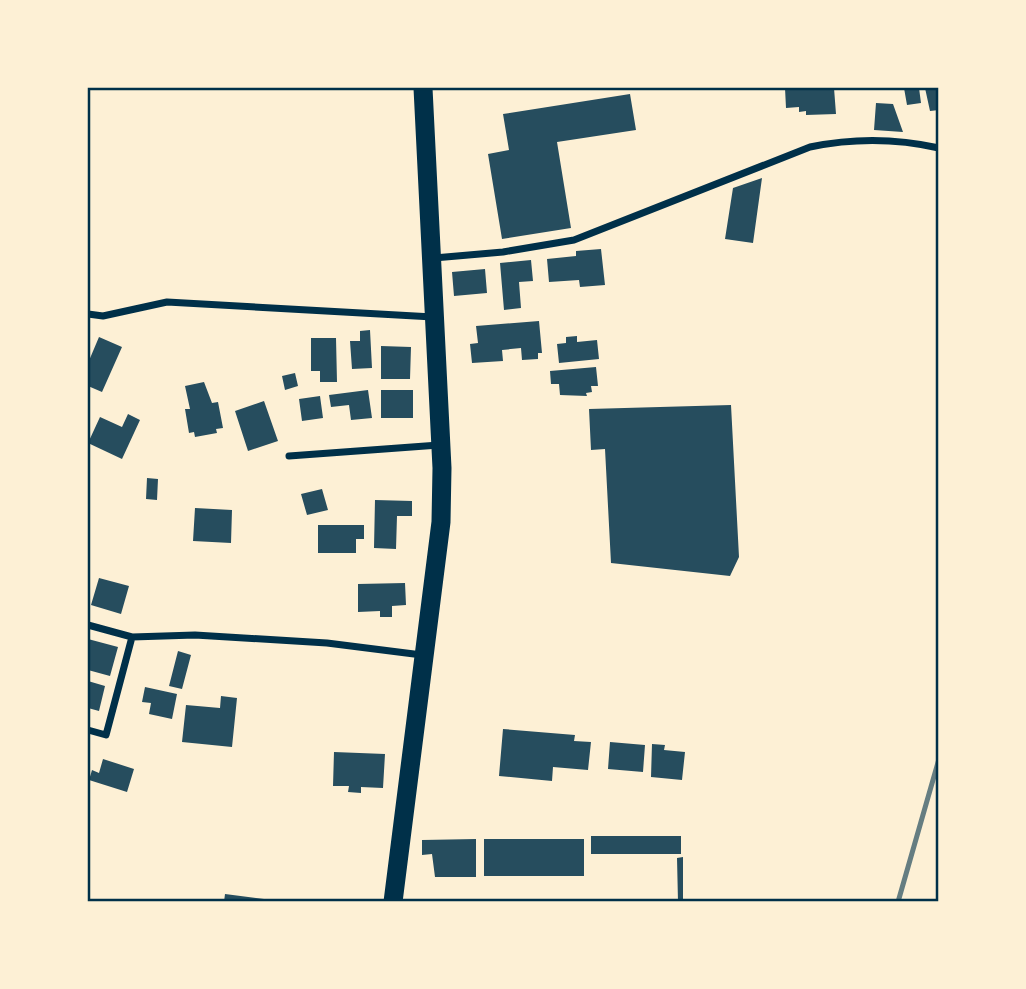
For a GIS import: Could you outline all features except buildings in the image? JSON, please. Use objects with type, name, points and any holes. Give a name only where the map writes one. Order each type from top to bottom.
[{"type":"highway","points":[[393,901],[441,522],[440,445],[423,88]]},
{"type":"street","points":[[430,258],[503,252],[574,240],[635,218],[771,159],[810,147],[843,140],[880,140],[939,148]]},
{"type":"street","points":[[88,314],[103,316],[167,302],[433,317]]},
{"type":"street","points":[[289,457],[440,445]]},
{"type":"street","points":[[88,625],[132,637],[195,635],[327,643],[426,656]]},
{"type":"street","points":[[88,730],[106,735],[132,637]]},
{"type":"railway","points":[[898,902],[939,759]]}]
